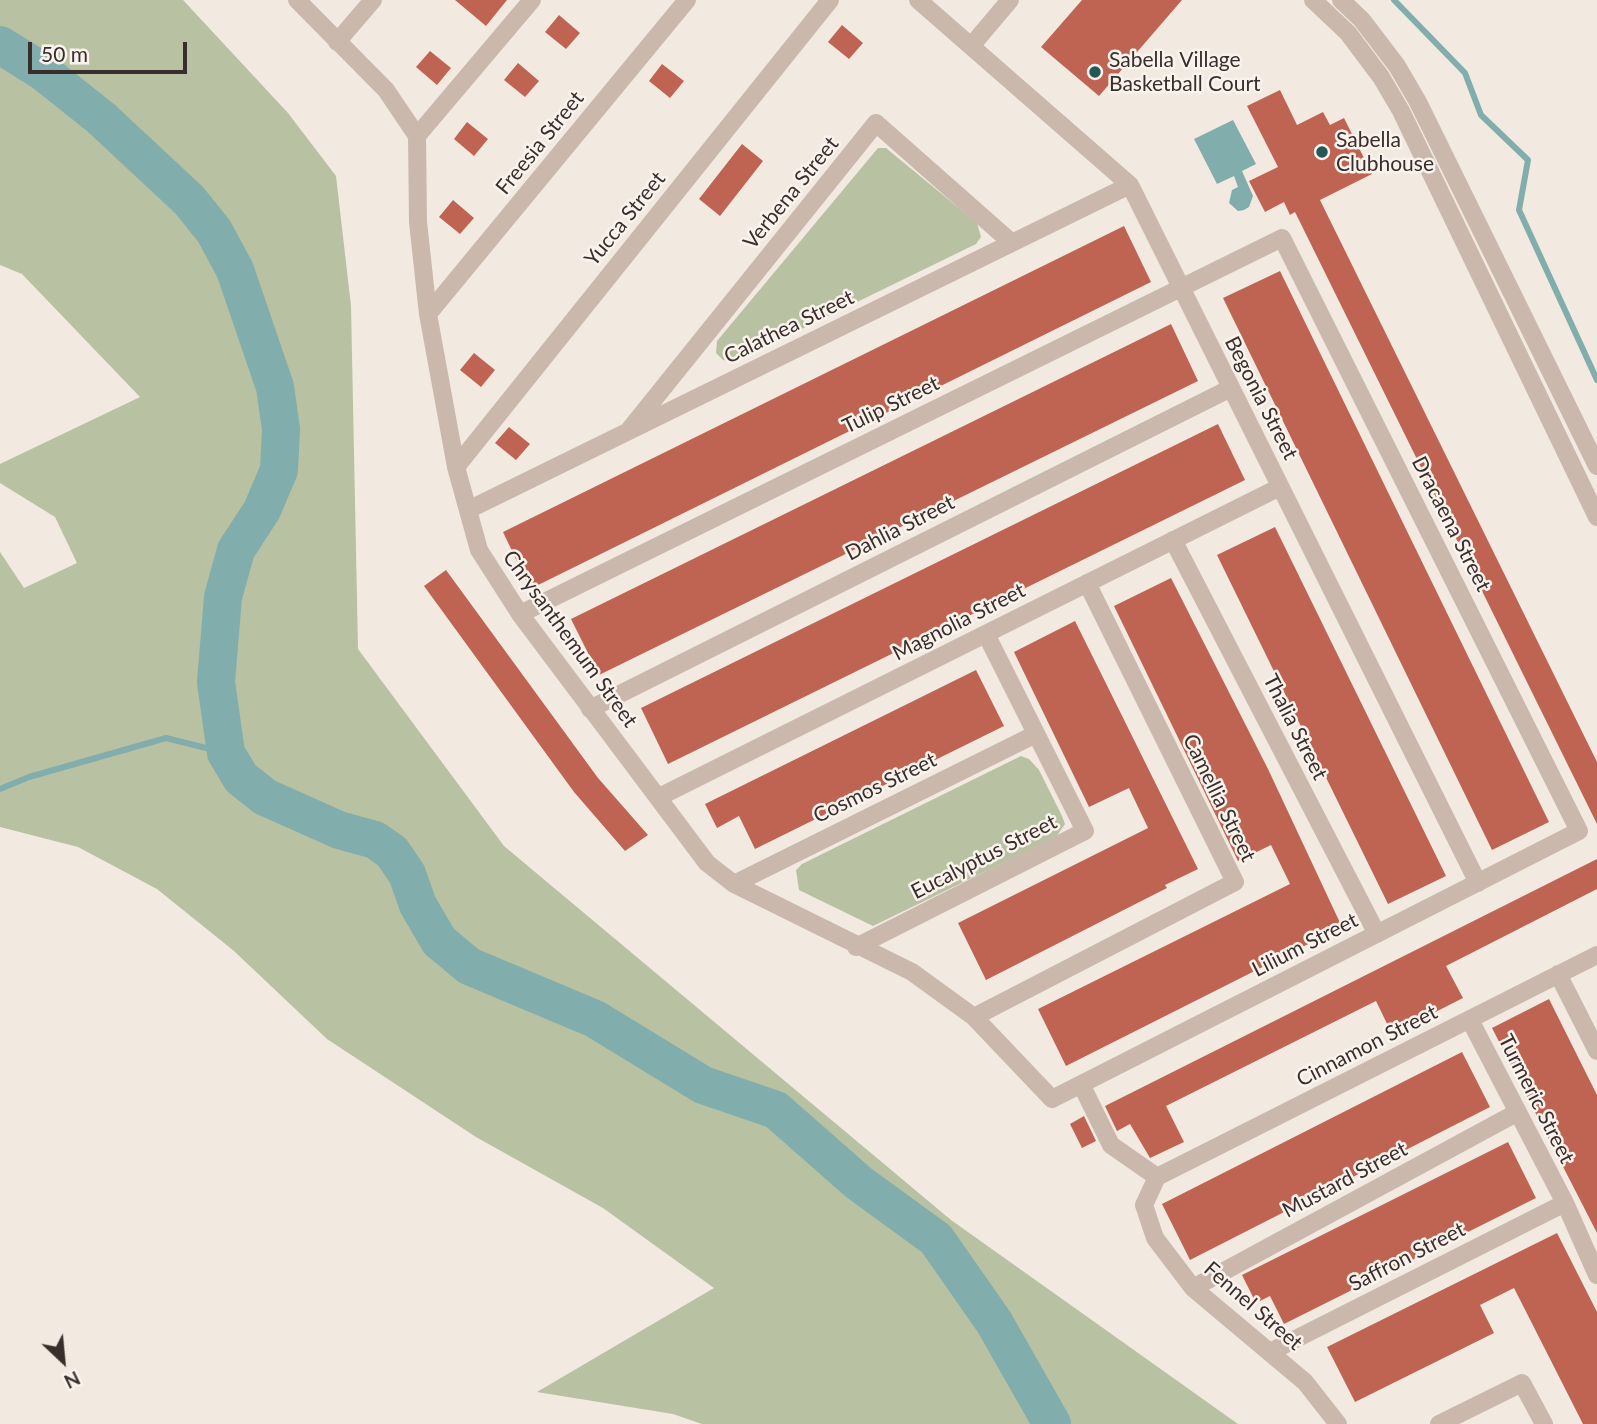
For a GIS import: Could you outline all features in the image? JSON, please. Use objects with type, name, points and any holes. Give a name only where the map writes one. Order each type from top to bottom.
[{"type":"street","points":[[297,0],[386,90],[417,136],[532,0]]},
{"type":"street","points":[[337,42],[373,0]]},
{"type":"street","name":"Freesia Street","points":[[428,314],[687,0]]},
{"type":"street","name":"Yucca Street","points":[[456,467],[830,0]]},
{"type":"street","name":"Begonia Street","points":[[918,0],[1130,185],[1478,883]]},
{"type":"street","points":[[972,45],[1010,0]]},
{"type":"street","points":[[1313,0],[1348,33],[1381,77],[1401,111],[1597,517]]},
{"type":"street","points":[[1341,0],[1362,20],[1397,66],[1418,102],[1597,466]]},
{"type":"street","name":"Verbena Street","points":[[627,432],[876,123],[1012,243]]},
{"type":"street","name":"Chrysanthemum Street","points":[[417,136],[418,222],[428,314],[456,467],[479,551],[520,614],[708,863],[734,884],[856,947],[912,972],[974,1017],[1052,1099]]},
{"type":"street","name":"Calathea Street","points":[[468,510],[1130,185]]},
{"type":"street","name":"Tulip Street","points":[[520,614],[1282,238]]},
{"type":"street","name":"Dracaena Street","points":[[1282,238],[1579,831]]},
{"type":"street","name":"Dahlia Street","points":[[590,709],[1231,388]]},
{"type":"street","name":"Magnolia Street","points":[[659,797],[1280,487]]},
{"type":"street","name":"Thalia Street","points":[[1173,540],[1377,934]]},
{"type":"street","name":"Camellia Street","points":[[974,1017],[1235,882],[1087,583]]},
{"type":"street","name":"Eucalyptus Street","points":[[856,947],[1085,831],[986,634]]},
{"type":"street","name":"Cosmos Street","points":[[734,884],[1036,734]]},
{"type":"street","name":"Lilium Street","points":[[1052,1099],[1579,831]]},
{"type":"street","name":"Cinnamon Street","points":[[1157,1177],[1597,954]]},
{"type":"street","points":[[1558,974],[1597,1051]]},
{"type":"street","name":"Turmeric Street","points":[[1470,1020],[1565,1203],[1597,1275]]},
{"type":"street","points":[[1081,1084],[1111,1144],[1157,1177]]},
{"type":"street","name":"Mustard Street","points":[[1193,1288],[1518,1112]]},
{"type":"street","name":"Fennel Street","points":[[1157,1177],[1144,1205],[1155,1238],[1193,1288],[1305,1381],[1338,1424]]},
{"type":"street","name":"Saffron Street","points":[[1270,1352],[1565,1203]]},
{"type":"street","points":[[1439,1424],[1522,1383],[1544,1424]]},
{"type":"green space","points":[[0,0],[183,0],[288,113],[336,176],[351,306],[358,649],[504,846],[951,1220],[1238,1424],[702,1424],[673,1414],[537,1392],[714,1288],[603,1208],[476,1137],[327,1039],[234,951],[157,889],[78,847],[0,827],[0,552],[24,588],[77,563],[55,517],[0,483],[0,464],[140,397],[22,274],[0,265]]},
{"type":"green space","points":[[878,148],[886,148],[977,223],[981,237],[976,244],[734,362],[723,360],[716,353],[717,341]]},
{"type":"green space","points":[[1021,756],[1029,759],[1039,770],[1062,816],[1065,824],[1056,837],[873,926],[799,890],[796,870],[802,864]]},
{"type":"water","points":[[1233,120],[1256,164],[1242,171],[1253,196],[1249,207],[1238,211],[1229,203],[1232,190],[1238,187],[1234,176],[1217,184],[1194,139]]},
{"type":"building","points":[[455,0],[507,0],[486,26]]},
{"type":"building","name":"Sabella Village Basketball Court","points":[[1082,0],[1182,0],[1099,96],[1041,47]]},
{"type":"building","points":[[559,15],[580,33],[566,49],[545,32]]},
{"type":"building","points":[[842,25],[863,43],[849,59],[828,42]]},
{"type":"building","points":[[430,51],[451,68],[437,85],[416,67]]},
{"type":"building","points":[[518,63],[539,81],[525,97],[504,80]]},
{"type":"building","points":[[662,64],[684,81],[670,98],[649,81]]},
{"type":"building","points":[[1280,90],[1297,125],[1323,112],[1330,125],[1344,118],[1372,174],[1320,200],[1597,762],[1597,824],[1295,212],[1290,215],[1284,202],[1265,212],[1249,181],[1278,167],[1247,106]]},
{"type":"building","points":[[467,122],[488,139],[474,156],[454,139]]},
{"type":"building","points":[[742,144],[763,161],[720,216],[699,199]]},
{"type":"building","points":[[453,200],[474,218],[460,234],[439,217]]},
{"type":"building","points":[[1124,226],[1151,282],[530,589],[503,532]]},
{"type":"building","points":[[1280,271],[1549,822],[1492,850],[1223,298]]},
{"type":"building","points":[[1171,324],[1198,381],[599,675],[571,619]]},
{"type":"building","points":[[474,353],[495,370],[481,387],[460,370]]},
{"type":"building","points":[[1218,424],[1245,480],[668,764],[641,708]]},
{"type":"building","points":[[509,427],[530,444],[516,460],[495,443]]},
{"type":"building","points":[[1275,527],[1446,876],[1388,904],[1217,555]]},
{"type":"building","points":[[446,570],[598,778],[648,835],[625,851],[574,792],[424,586]]},
{"type":"building","points":[[1171,578],[1268,769],[1342,927],[1066,1066],[1038,1009],[1290,884],[1271,845],[1238,861],[1114,606]]},
{"type":"building","points":[[1075,621],[1198,869],[1165,885],[1167,888],[986,980],[958,923],[1148,828],[1129,788],[1089,807],[1014,652]]},
{"type":"building","points":[[976,670],[1004,726],[755,849],[739,816],[717,828],[705,804]]},
{"type":"building","points":[[1597,859],[1597,889],[1446,966],[1463,998],[1392,1034],[1376,1001],[1166,1106],[1184,1142],[1150,1158],[1130,1124],[1117,1131],[1105,1106]]},
{"type":"building","points":[[1549,999],[1597,1095],[1597,1233],[1492,1028]]},
{"type":"building","points":[[1462,1052],[1490,1107],[1190,1260],[1162,1204]]},
{"type":"building","points":[[1084,1116],[1096,1141],[1082,1148],[1070,1124]]},
{"type":"building","points":[[1508,1142],[1536,1198],[1284,1324],[1270,1296],[1256,1303],[1242,1275]]},
{"type":"building","points":[[1557,1233],[1597,1312],[1597,1424],[1583,1424],[1514,1288],[1480,1305],[1494,1333],[1355,1402],[1327,1347]]},
{"type":"waterway","points":[[1394,0],[1465,73],[1481,115],[1528,160],[1519,210],[1597,380]]},
{"type":"waterway","points":[[0,45],[42,71],[101,118],[189,200],[214,231],[235,270],[275,387],[281,429],[279,470],[262,510],[236,550],[223,597],[216,682],[226,753],[241,778],[265,797],[339,830],[375,840],[392,852],[407,874],[418,905],[439,941],[469,966],[595,1019],[703,1085],[776,1110],[859,1183],[936,1239],[994,1322],[1052,1424]]},
{"type":"waterway","points":[[0,789],[29,777],[166,738],[226,753]]},
{"type":"place","name":"Sabella Village Basketball Court","points":[[1095,72]]},
{"type":"place","name":"Sabella Clubhouse","points":[[1322,152]]}]
